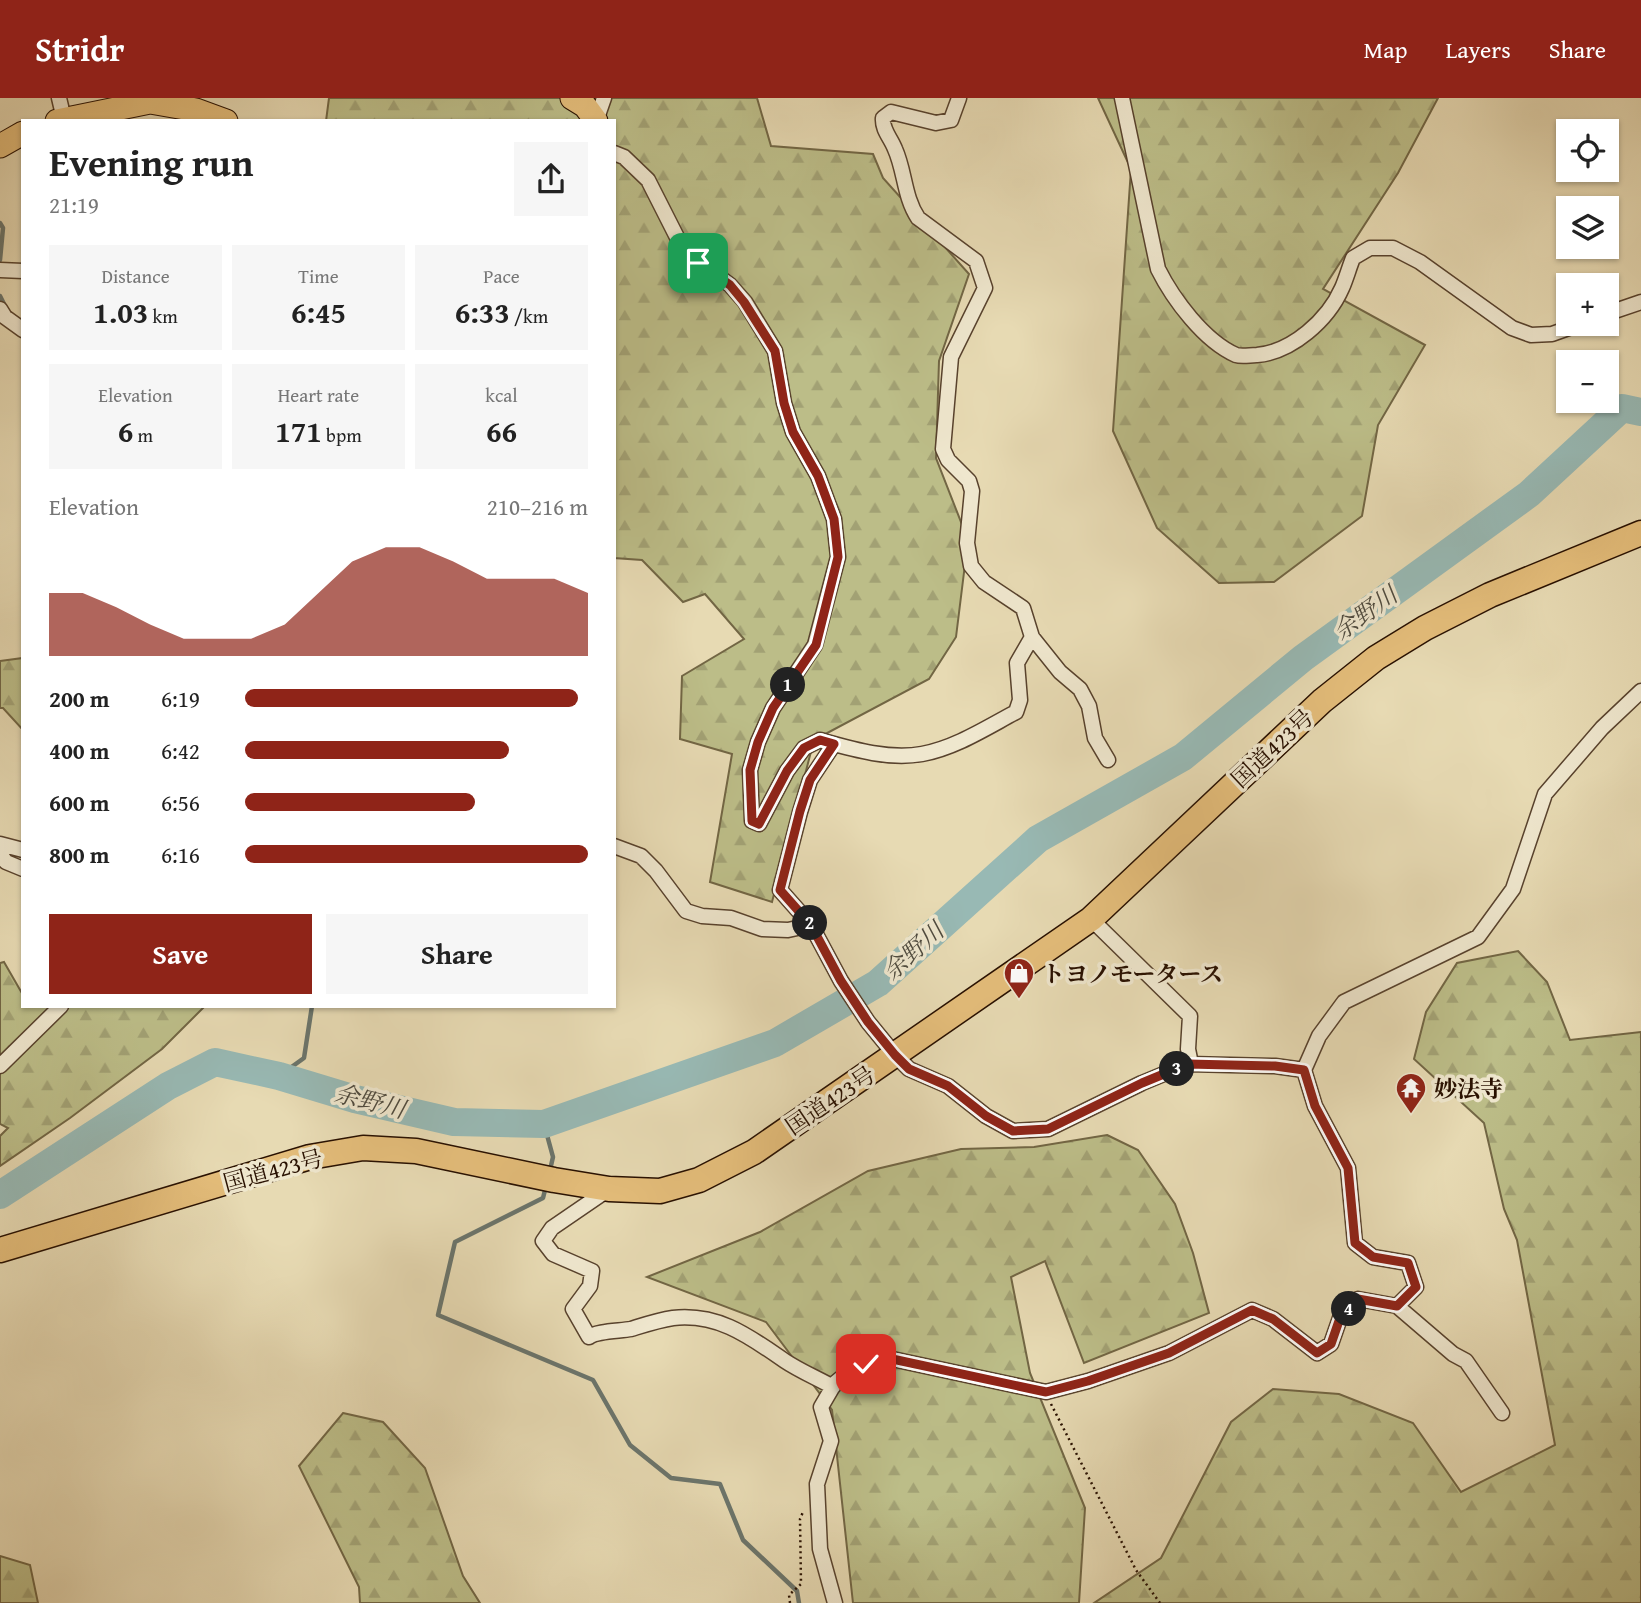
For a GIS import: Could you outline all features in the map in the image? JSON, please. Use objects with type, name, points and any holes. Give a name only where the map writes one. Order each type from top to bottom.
[{"type":"highway","name":"国道423号","points":[[0,1250],[310,1157],[363,1148],[416,1151],[609,1189],[660,1191],[699,1180],[754,1152],[1091,919],[1322,701],[1376,658],[1425,628],[1490,595],[1641,533]]},
{"type":"main road","points":[[572,98],[585,106],[595,119]]},
{"type":"main road","points":[[60,113],[150,102],[196,110],[221,119]]},
{"type":"main road","points":[[0,146],[21,134]]},
{"type":"street","points":[[597,119],[604,98]]},
{"type":"street","points":[[959,98],[951,120],[936,123],[891,112],[883,118],[882,125],[896,150],[912,208],[918,218],[976,261],[985,289],[951,357],[944,409],[943,449],[948,460],[969,481],[972,491],[967,543],[971,566],[984,582],[1023,608],[1032,637],[1060,672],[1080,689],[1089,706],[1096,738],[1108,760]]},
{"type":"street","points":[[1122,98],[1158,269],[1168,290],[1188,314],[1215,341],[1238,356],[1269,354],[1299,339],[1318,323],[1341,290],[1353,258],[1370,248],[1393,248],[1420,262],[1513,328],[1531,334],[1556,333]]},
{"type":"street","points":[[616,154],[624,157],[648,180],[684,250],[730,285],[775,351],[784,403],[793,432],[818,476],[834,519],[838,557],[816,645],[773,708],[758,742],[750,770],[752,821],[759,824],[787,771],[804,748],[820,740],[876,754],[919,755],[941,749],[1016,712],[1020,700],[1017,663],[1032,637]]},
{"type":"street","points":[[0,270],[21,271]]},
{"type":"street","points":[[1619,310],[1641,302]]},
{"type":"street","points":[[0,309],[5,317],[21,329]]},
{"type":"street","points":[[1397,1306],[1416,1287],[1408,1263],[1373,1257],[1355,1243],[1348,1168],[1315,1106],[1304,1070],[1319,1036],[1344,1002],[1478,937],[1513,889],[1545,794],[1602,728],[1641,691]]},
{"type":"street","points":[[834,744],[810,780],[780,890],[811,925],[841,981],[868,1022],[909,1069],[948,1086],[986,1116],[1013,1131],[1048,1129],[1142,1083],[1191,1064],[1275,1066],[1304,1070]]},
{"type":"street","points":[[0,844],[21,849]]},
{"type":"street","points":[[616,847],[642,856],[686,911],[702,916],[731,918],[762,929],[788,930],[811,925]]},
{"type":"street","points":[[0,854],[6,862],[21,868]]},
{"type":"street","points":[[1091,919],[1190,1016],[1188,1049],[1191,1064]]},
{"type":"street","points":[[0,1066],[59,1008]]},
{"type":"street","points":[[609,1189],[552,1228],[542,1241],[553,1254],[592,1270],[590,1286],[573,1309],[589,1336],[673,1318],[699,1318],[728,1325],[833,1387]]},
{"type":"street","points":[[835,1603],[820,1549],[817,1484],[831,1441],[821,1407],[833,1387],[858,1364],[883,1357],[1046,1392],[1088,1381],[1169,1353],[1252,1310],[1273,1319],[1317,1353],[1331,1344],[1340,1318],[1358,1299],[1397,1306],[1453,1354],[1466,1361],[1502,1413]]},
{"type":"path","points":[[1046,1392],[1053,1412],[1136,1570],[1160,1603]]},
{"type":"path","points":[[790,1603],[789,1594],[801,1584],[800,1519],[817,1484]]},
{"type":"green space","points":[[329,98],[757,98],[771,146],[873,154],[883,178],[969,274],[939,361],[936,458],[968,540],[956,637],[929,679],[814,740],[772,902],[710,882],[732,754],[680,739],[682,676],[744,639],[705,594],[683,602],[642,560],[616,558],[616,119],[326,119]]},
{"type":"green space","points":[[1098,98],[1438,98],[1398,173],[1323,289],[1425,345],[1378,425],[1362,516],[1274,582],[1219,583],[1157,528],[1113,431],[1131,169]]},
{"type":"green space","points":[[21,658],[21,728],[0,708],[0,661]]},
{"type":"green space","points":[[1518,951],[1547,982],[1570,1040],[1641,1032],[1641,1603],[1094,1603],[1161,1558],[1231,1422],[1273,1389],[1339,1394],[1413,1423],[1461,1492],[1555,1445],[1517,1240],[1504,1209],[1484,1123],[1414,1059],[1426,1012],[1457,963]]},
{"type":"green space","points":[[4,962],[21,992],[21,1008],[203,1008],[162,1049],[0,1166],[0,1136],[8,1128],[0,1124],[0,963]]},
{"type":"green space","points":[[1107,1135],[1138,1150],[1175,1204],[1193,1253],[1209,1313],[1084,1363],[1045,1261],[1011,1277],[1030,1373],[1085,1508],[1079,1603],[853,1603],[832,1410],[766,1322],[647,1277],[760,1232],[868,1171],[961,1149],[1034,1147]]},
{"type":"green space","points":[[343,1413],[383,1422],[425,1468],[463,1576],[480,1603],[360,1603],[359,1587],[299,1466]]},
{"type":"green space","points":[[0,1556],[30,1565],[38,1603],[0,1603]]},
{"type":"waterway","points":[[0,223],[3,228],[0,260]]},
{"type":"waterway","points":[[0,296],[6,308]]},
{"type":"waterway","name":"余野川","points":[[0,1195],[168,1086],[215,1062],[454,1122],[544,1124],[775,1043],[878,983],[1038,839],[1183,757],[1303,658],[1529,494],[1622,408],[1641,412]]},
{"type":"waterway","points":[[279,1076],[304,1058],[312,1008]]},
{"type":"waterway","points":[[544,1124],[553,1157],[550,1170]]},
{"type":"waterway","points":[[546,1186],[543,1198],[455,1242],[438,1315],[593,1380],[630,1445],[671,1478],[720,1484],[743,1540],[797,1591],[799,1603]]},
{"type":"place","name":"トヨノモータース","points":[[1019,1000]]},
{"type":"place","name":"妙法寺","points":[[1411,1115]]},
{"type":"route","points":[[698,263],[730,285],[775,351],[784,403],[793,432],[818,476],[834,519],[838,557],[816,645],[773,708],[758,742],[750,770],[751,811],[752,821],[759,824],[787,771],[804,748],[820,740],[834,744],[810,780],[780,890],[811,925],[841,981],[868,1022],[909,1069],[948,1086],[986,1116],[1013,1131],[1048,1129],[1142,1083],[1188,1064],[1275,1066],[1304,1070],[1315,1106],[1348,1168],[1355,1243],[1373,1257],[1408,1263],[1416,1287],[1397,1306],[1358,1299],[1340,1318],[1331,1344],[1317,1353],[1273,1319],[1252,1310],[1169,1353],[1088,1381],[1046,1392],[883,1357],[866,1364]]}]
